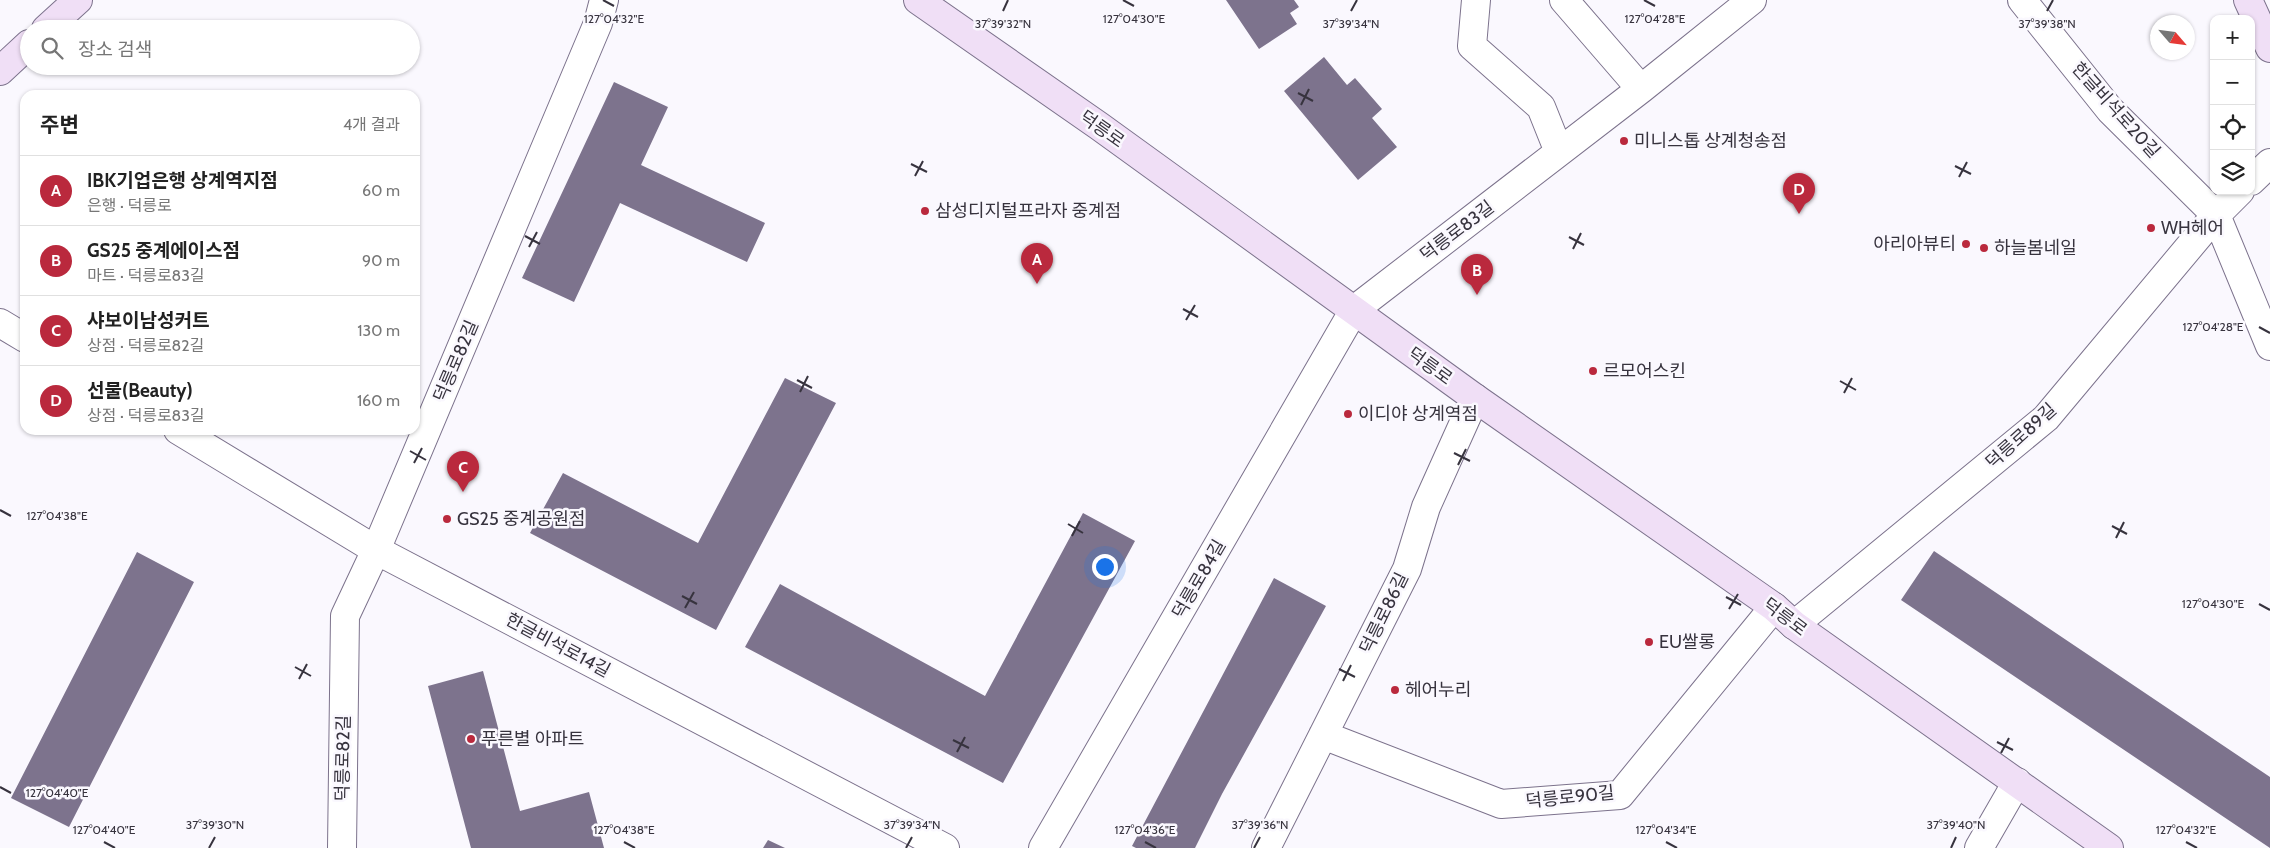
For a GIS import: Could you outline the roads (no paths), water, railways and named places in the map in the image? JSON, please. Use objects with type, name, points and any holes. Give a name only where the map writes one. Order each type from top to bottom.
[{"type":"main road","points":[[56,20],[78,0]]},
{"type":"main road","name":"덕릉로","points":[[918,0],[2109,848]]},
{"type":"main road","points":[[2248,0],[2270,48]]},
{"type":"main road","points":[[0,71],[20,52]]},
{"type":"street","name":"덕릉로82길","points":[[342,848],[345,616],[376,550],[598,23],[604,0]]},
{"type":"street","points":[[1476,0],[1472,46],[1541,107],[1560,152]]},
{"type":"street","points":[[1564,0],[1641,89]]},
{"type":"street","name":"덕릉로83길","points":[[1354,310],[1641,89],[1752,0]]},
{"type":"street","name":"한글비석로20길","points":[[2022,0],[2110,110],[2216,215],[2270,346]]},
{"type":"street","points":[[2255,177],[2270,163]]},
{"type":"street","points":[[2216,215],[2236,195]]},
{"type":"street","name":"덕릉로89길","points":[[1794,625],[2046,418],[2216,215]]},
{"type":"street","name":"덕릉로84길","points":[[1043,848],[1354,310]]},
{"type":"street","points":[[0,323],[20,335]]},
{"type":"street","name":"덕릉로86길","points":[[1266,848],[1407,569],[1426,507],[1475,398]]},
{"type":"street","name":"한글비석로14길","points":[[186,435],[376,550],[945,848]]},
{"type":"street","name":"덕릉로90길","points":[[1323,735],[1500,804],[1620,795],[1774,608]]},
{"type":"street","points":[[1979,848],[2017,782]]},
{"type":"place","name":"미니스톱 상계청송점","points":[[1624,141]]},
{"type":"place","name":"삼성디지털프라자 중계점","points":[[925,211]]},
{"type":"place","name":"선물(Beauty)","points":[[1799,214]]},
{"type":"place","name":"WH헤어","points":[[2151,228]]},
{"type":"place","name":"아리아뷰티","points":[[1966,244]]},
{"type":"place","name":"하늘봄네일","points":[[1984,248]]},
{"type":"place","name":"IBK기업은행 상계역지점","points":[[1037,284]]},
{"type":"place","name":"GS25 중계에이스점","points":[[1477,295]]},
{"type":"place","name":"르모어스킨","points":[[1593,371]]},
{"type":"place","name":"이디야 상계역점","points":[[1348,414]]},
{"type":"place","name":"샤보이남성커트","points":[[463,492]]},
{"type":"place","name":"GS25 중계공원점","points":[[447,519]]},
{"type":"place","name":"EU쌀롱","points":[[1649,642]]},
{"type":"place","name":"헤어누리","points":[[1395,690]]},
{"type":"place","name":"푸른별 아파트","points":[[471,739]]}]
